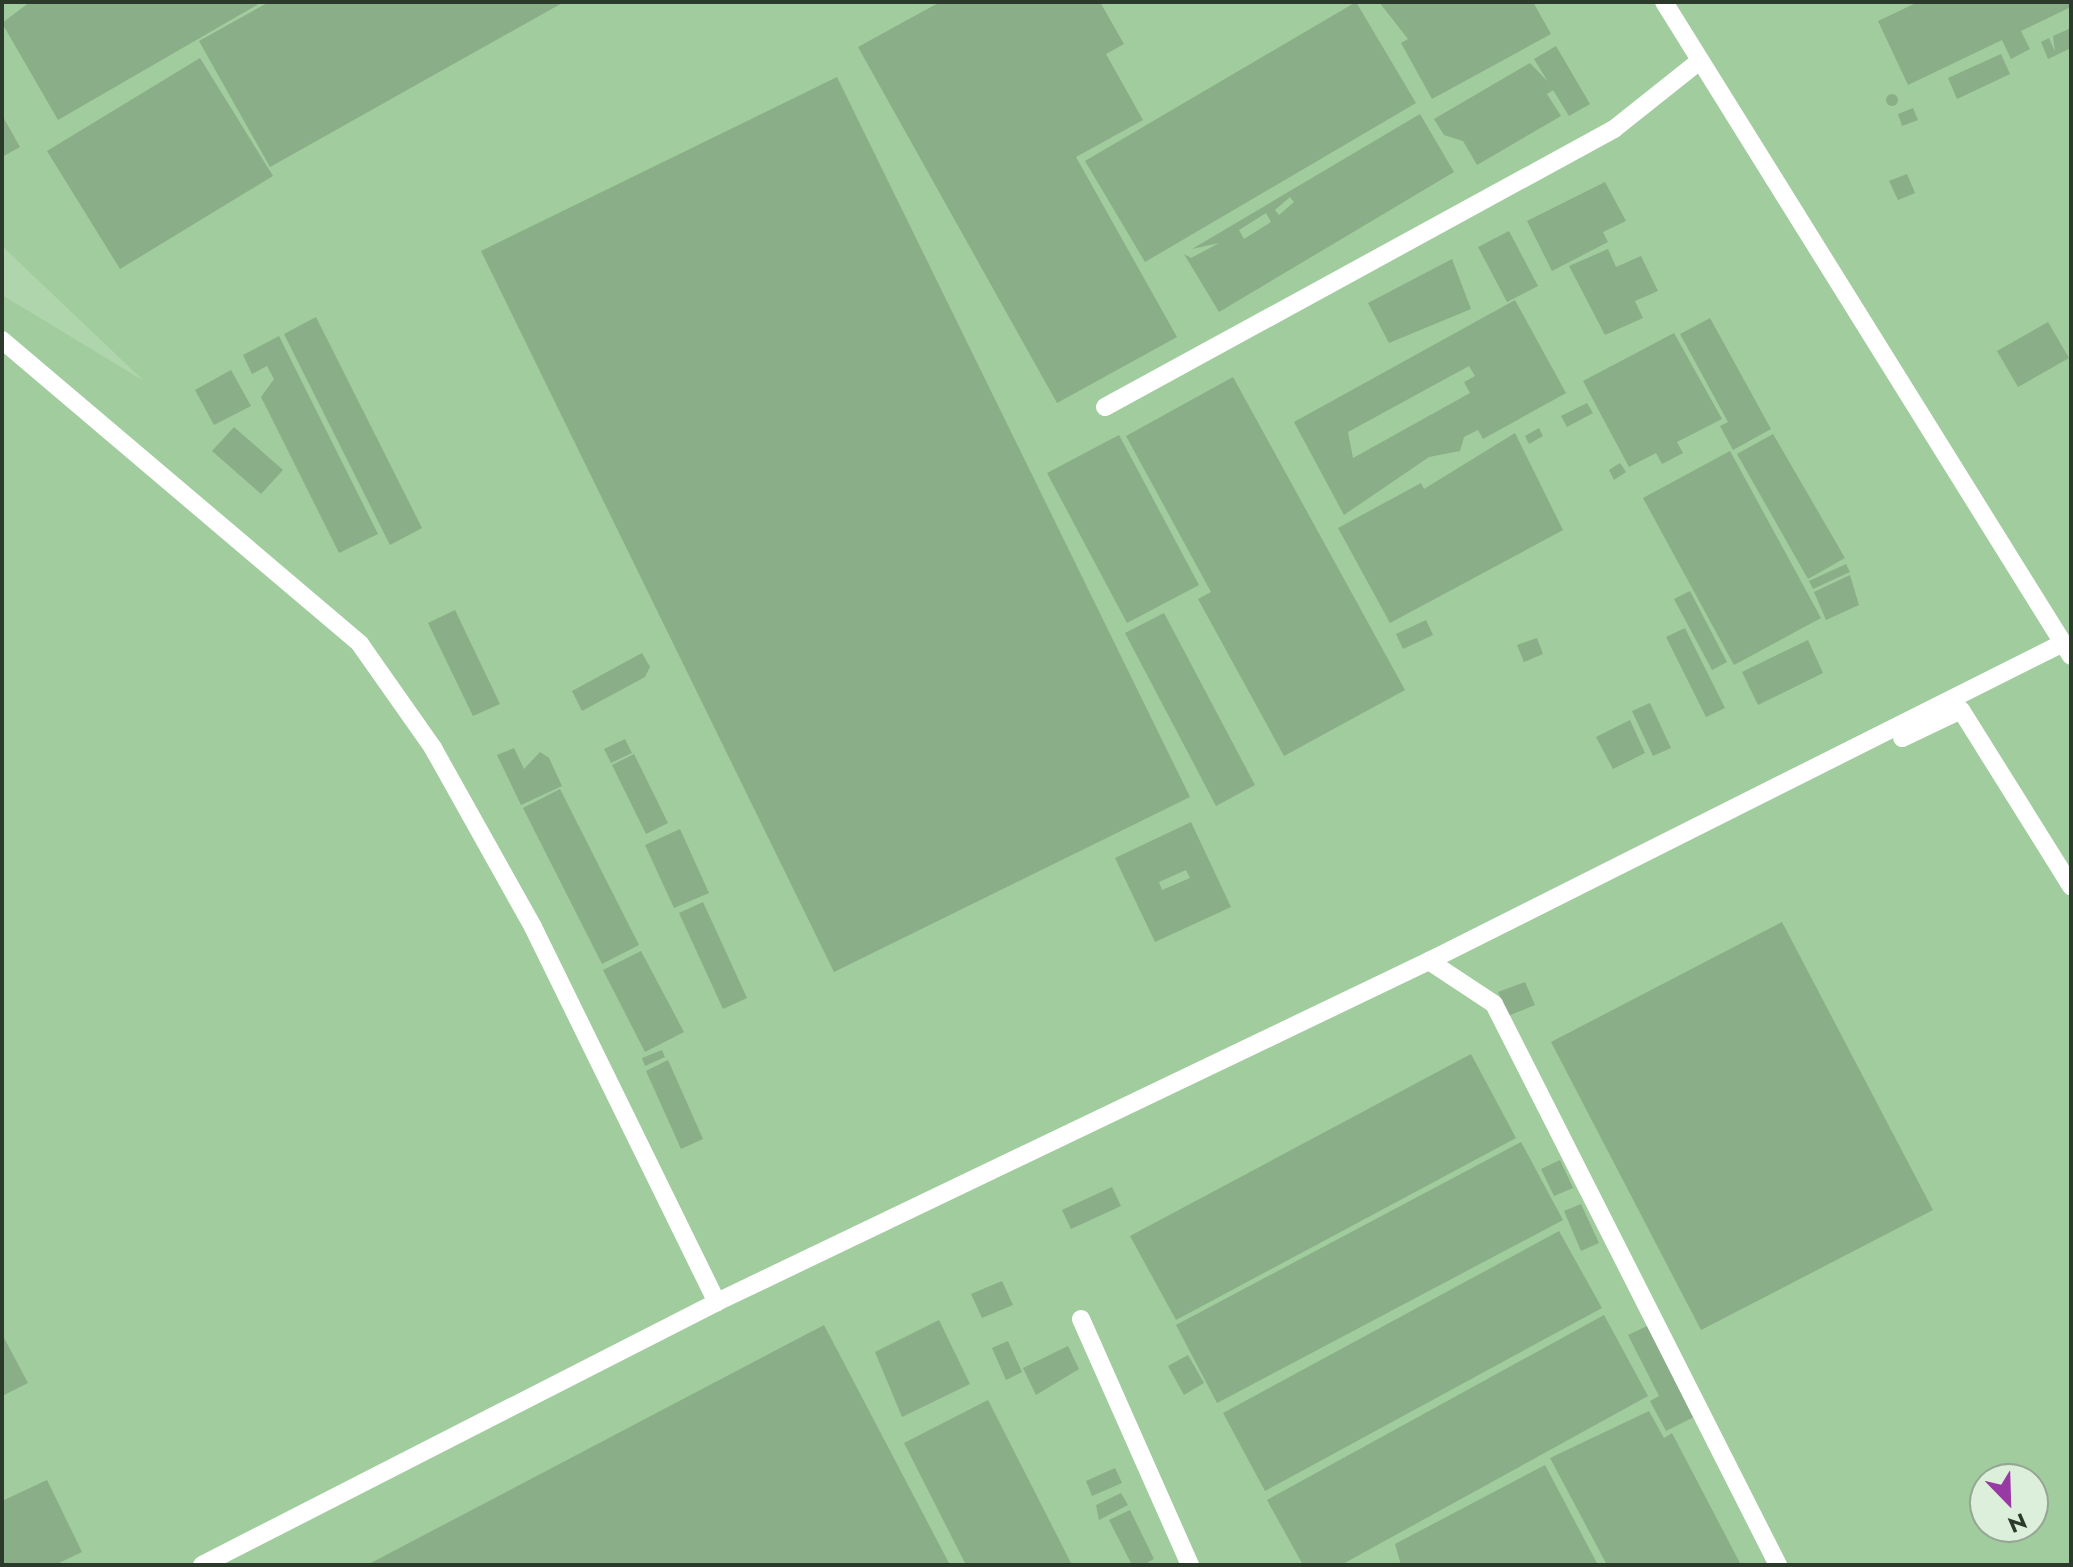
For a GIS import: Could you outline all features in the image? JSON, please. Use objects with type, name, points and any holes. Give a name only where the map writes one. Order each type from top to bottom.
[{"type":"lane","points":[[1429,961],[2067,650],[1697,63],[1664,2]]},
{"type":"lane","points":[[1105,407],[1614,129],[1697,63]]},
{"type":"lane","points":[[2,340],[360,644],[433,748],[533,927],[717,1302]]},
{"type":"lane","points":[[202,1565],[717,1302],[1961,710],[2071,886]]},
{"type":"lane","points":[[1429,961],[1494,1004],[1778,1565]]},
{"type":"lane","points":[[1081,1319],[1190,1565]]},
{"type":"shaded area","points":[[2,2],[2071,2],[2071,1565],[2,1565],[2,295],[144,381],[2,246]]},
{"type":"building","points":[[30,2],[262,2],[58,120],[2,23]]},
{"type":"building","points":[[269,2],[564,2],[270,167],[199,41]]},
{"type":"building","points":[[940,2],[1100,2],[1124,44],[1106,54],[1143,120],[1076,157],[1177,337],[1057,403],[858,47]]},
{"type":"building","points":[[1356,2],[1416,103],[1145,262],[1085,161]]},
{"type":"building","points":[[1379,2],[1533,2],[1551,34],[1432,99],[1401,43],[1408,39]]},
{"type":"building","points":[[1918,2],[2071,2],[2071,7],[2021,31],[2030,49],[2011,59],[2002,40],[1908,85],[1878,21]]},
{"type":"building","points":[[2071,28],[2071,48],[2048,59],[2041,42],[2049,38],[2055,52],[2053,36]]},
{"type":"building","points":[[1556,46],[1590,104],[1569,116],[1534,59]]},
{"type":"building","points":[[2001,54],[2010,74],[1957,99],[1948,78]]},
{"type":"building","points":[[200,58],[273,176],[120,269],[47,151]]},
{"type":"building","points":[[1530,63],[1555,89],[1547,94],[1561,116],[1477,165],[1463,141],[1444,135],[1434,119]]},
{"type":"building","points":[[837,77],[1190,797],[834,972],[481,251]]},
{"type":"building","points":[[1892,94],[1898,100],[1892,106],[1886,100]]},
{"type":"building","points":[[1913,108],[1918,120],[1902,126],[1898,114]]},
{"type":"building","points":[[1420,114],[1454,172],[1219,312],[1184,254],[1191,258],[1219,243],[1192,249]],"holes":[[[1290,197],[1294,202],[1279,215],[1275,210]],[[1266,213],[1271,222],[1244,239],[1239,230]]]},
{"type":"building","points":[[2,115],[20,147],[2,157]]},
{"type":"building","points":[[1907,174],[1915,193],[1898,200],[1889,181]]},
{"type":"building","points":[[1605,182],[1626,221],[1603,232],[1608,242],[1552,271],[1527,221]]},
{"type":"building","points":[[1509,231],[1538,286],[1507,302],[1478,247]]},
{"type":"building","points":[[1608,249],[1616,267],[1641,256],[1658,291],[1635,301],[1643,318],[1605,335],[1569,266]]},
{"type":"building","points":[[1452,259],[1471,309],[1389,343],[1368,303]]},
{"type":"building","points":[[1515,300],[1566,393],[1483,439],[1478,430],[1464,437],[1460,451],[1429,457],[1344,515],[1294,422]],"holes":[[[1469,366],[1475,376],[1464,382],[1470,393],[1353,458],[1348,432]]]},
{"type":"building","points":[[316,317],[422,528],[390,545],[284,334]]},
{"type":"building","points":[[1710,318],[1771,429],[1733,450],[1720,426],[1728,422],[1680,334]]},
{"type":"building","points":[[2048,322],[2069,358],[2018,387],[1997,351]]},
{"type":"building","points":[[1674,333],[1722,419],[1677,442],[1683,453],[1662,464],[1656,453],[1629,467],[1583,381]]},
{"type":"building","points":[[279,336],[378,534],[339,553],[261,397],[274,379],[267,366],[252,374],[243,355]]},
{"type":"building","points":[[231,370],[251,406],[214,425],[195,390]]},
{"type":"building","points":[[1233,377],[1405,690],[1284,756],[1198,599],[1211,592],[1126,436]]},
{"type":"building","points":[[1587,403],[1593,413],[1567,427],[1561,416]]},
{"type":"building","points":[[234,427],[283,470],[261,494],[212,451]]},
{"type":"building","points":[[1539,428],[1543,436],[1529,444],[1525,436]]},
{"type":"building","points":[[1515,433],[1563,530],[1390,623],[1338,528],[1421,483],[1424,489]]},
{"type":"building","points":[[1773,434],[1845,558],[1808,579],[1737,454]]},
{"type":"building","points":[[1119,435],[1199,585],[1127,623],[1047,473]]},
{"type":"building","points":[[1730,451],[1821,618],[1734,665],[1643,498]]},
{"type":"building","points":[[1620,463],[1626,472],[1614,480],[1609,470]]},
{"type":"building","points":[[1846,564],[1850,572],[1813,589],[1809,581]]},
{"type":"building","points":[[1850,575],[1859,605],[1826,620],[1814,592]]},
{"type":"building","points":[[1690,591],[1727,662],[1712,670],[1674,599]]},
{"type":"building","points":[[455,610],[500,704],[473,716],[428,623]]},
{"type":"building","points":[[1164,613],[1255,785],[1216,806],[1125,633]]},
{"type":"building","points":[[1426,620],[1433,635],[1403,649],[1396,634]]},
{"type":"building","points":[[1685,628],[1725,708],[1706,717],[1666,637]]},
{"type":"building","points":[[1537,638],[1543,654],[1524,662],[1517,645]]},
{"type":"building","points":[[1808,640],[1823,673],[1758,705],[1742,672]]},
{"type":"building","points":[[642,653],[650,667],[645,677],[582,711],[572,691]]},
{"type":"building","points":[[1650,703],[1671,748],[1653,756],[1632,711]]},
{"type":"building","points":[[1630,720],[1645,753],[1613,769],[1596,737]]},
{"type":"building","points":[[625,739],[632,753],[611,763],[604,749]]},
{"type":"building","points":[[514,748],[524,769],[540,752],[549,758],[562,786],[521,805],[497,755]]},
{"type":"building","points":[[634,754],[668,823],[646,834],[612,765]]},
{"type":"building","points":[[560,789],[639,945],[602,964],[523,808]]},
{"type":"building","points":[[1191,822],[1231,907],[1155,942],[1115,858]],"holes":[[[1186,870],[1190,878],[1162,890],[1159,882]]]},
{"type":"building","points":[[680,829],[709,893],[674,908],[645,845]]},
{"type":"building","points":[[703,902],[747,998],[723,1009],[679,913]]},
{"type":"building","points":[[1782,922],[1933,1210],[1701,1330],[1551,1042]]},
{"type":"building","points":[[641,951],[684,1032],[645,1052],[603,970]]},
{"type":"building","points":[[1525,982],[1535,1005],[1508,1016],[1498,992]]},
{"type":"building","points":[[662,1050],[665,1057],[645,1066],[642,1058]]},
{"type":"building","points":[[1471,1054],[1516,1138],[1176,1320],[1130,1236]]},
{"type":"building","points":[[668,1060],[703,1139],[681,1149],[646,1071]]},
{"type":"building","points":[[1521,1142],[1563,1220],[1217,1403],[1176,1325]]},
{"type":"building","points":[[1560,1160],[1573,1188],[1554,1196],[1541,1169]]},
{"type":"building","points":[[1112,1187],[1121,1206],[1071,1229],[1062,1210]]},
{"type":"building","points":[[1581,1204],[1599,1243],[1581,1251],[1564,1211]]},
{"type":"building","points":[[1559,1231],[1602,1308],[1265,1491],[1223,1413]]},
{"type":"building","points":[[1002,1281],[1013,1305],[982,1318],[971,1294]]},
{"type":"building","points":[[1604,1315],[1648,1396],[1341,1565],[1303,1565],[1267,1500]]},
{"type":"building","points":[[939,1320],[970,1384],[902,1417],[875,1352]]},
{"type":"building","points":[[824,1325],[950,1565],[367,1565]]},
{"type":"building","points":[[1647,1326],[1694,1417],[1666,1431],[1650,1401],[1659,1396],[1628,1335]]},
{"type":"building","points":[[2,1334],[28,1383],[2,1396]]},
{"type":"building","points":[[1008,1341],[1022,1372],[1006,1380],[992,1348]]},
{"type":"building","points":[[1068,1346],[1079,1369],[1036,1395],[1023,1368]]},
{"type":"building","points":[[1188,1355],[1204,1383],[1184,1395],[1168,1366]]},
{"type":"building","points":[[988,1400],[1072,1565],[966,1565],[904,1443]]},
{"type":"building","points":[[1649,1411],[1664,1438],[1672,1433],[1741,1565],[1607,1565],[1550,1458]]},
{"type":"building","points":[[1545,1465],[1598,1565],[1401,1565],[1395,1544]]},
{"type":"building","points":[[1115,1468],[1122,1483],[1092,1496],[1086,1481]]},
{"type":"building","points":[[47,1480],[82,1552],[55,1565],[2,1565],[2,1501]]},
{"type":"building","points":[[1121,1493],[1128,1505],[1099,1520],[1096,1505]]},
{"type":"building","points":[[1130,1510],[1154,1559],[1143,1565],[1132,1565],[1109,1520]]}]
